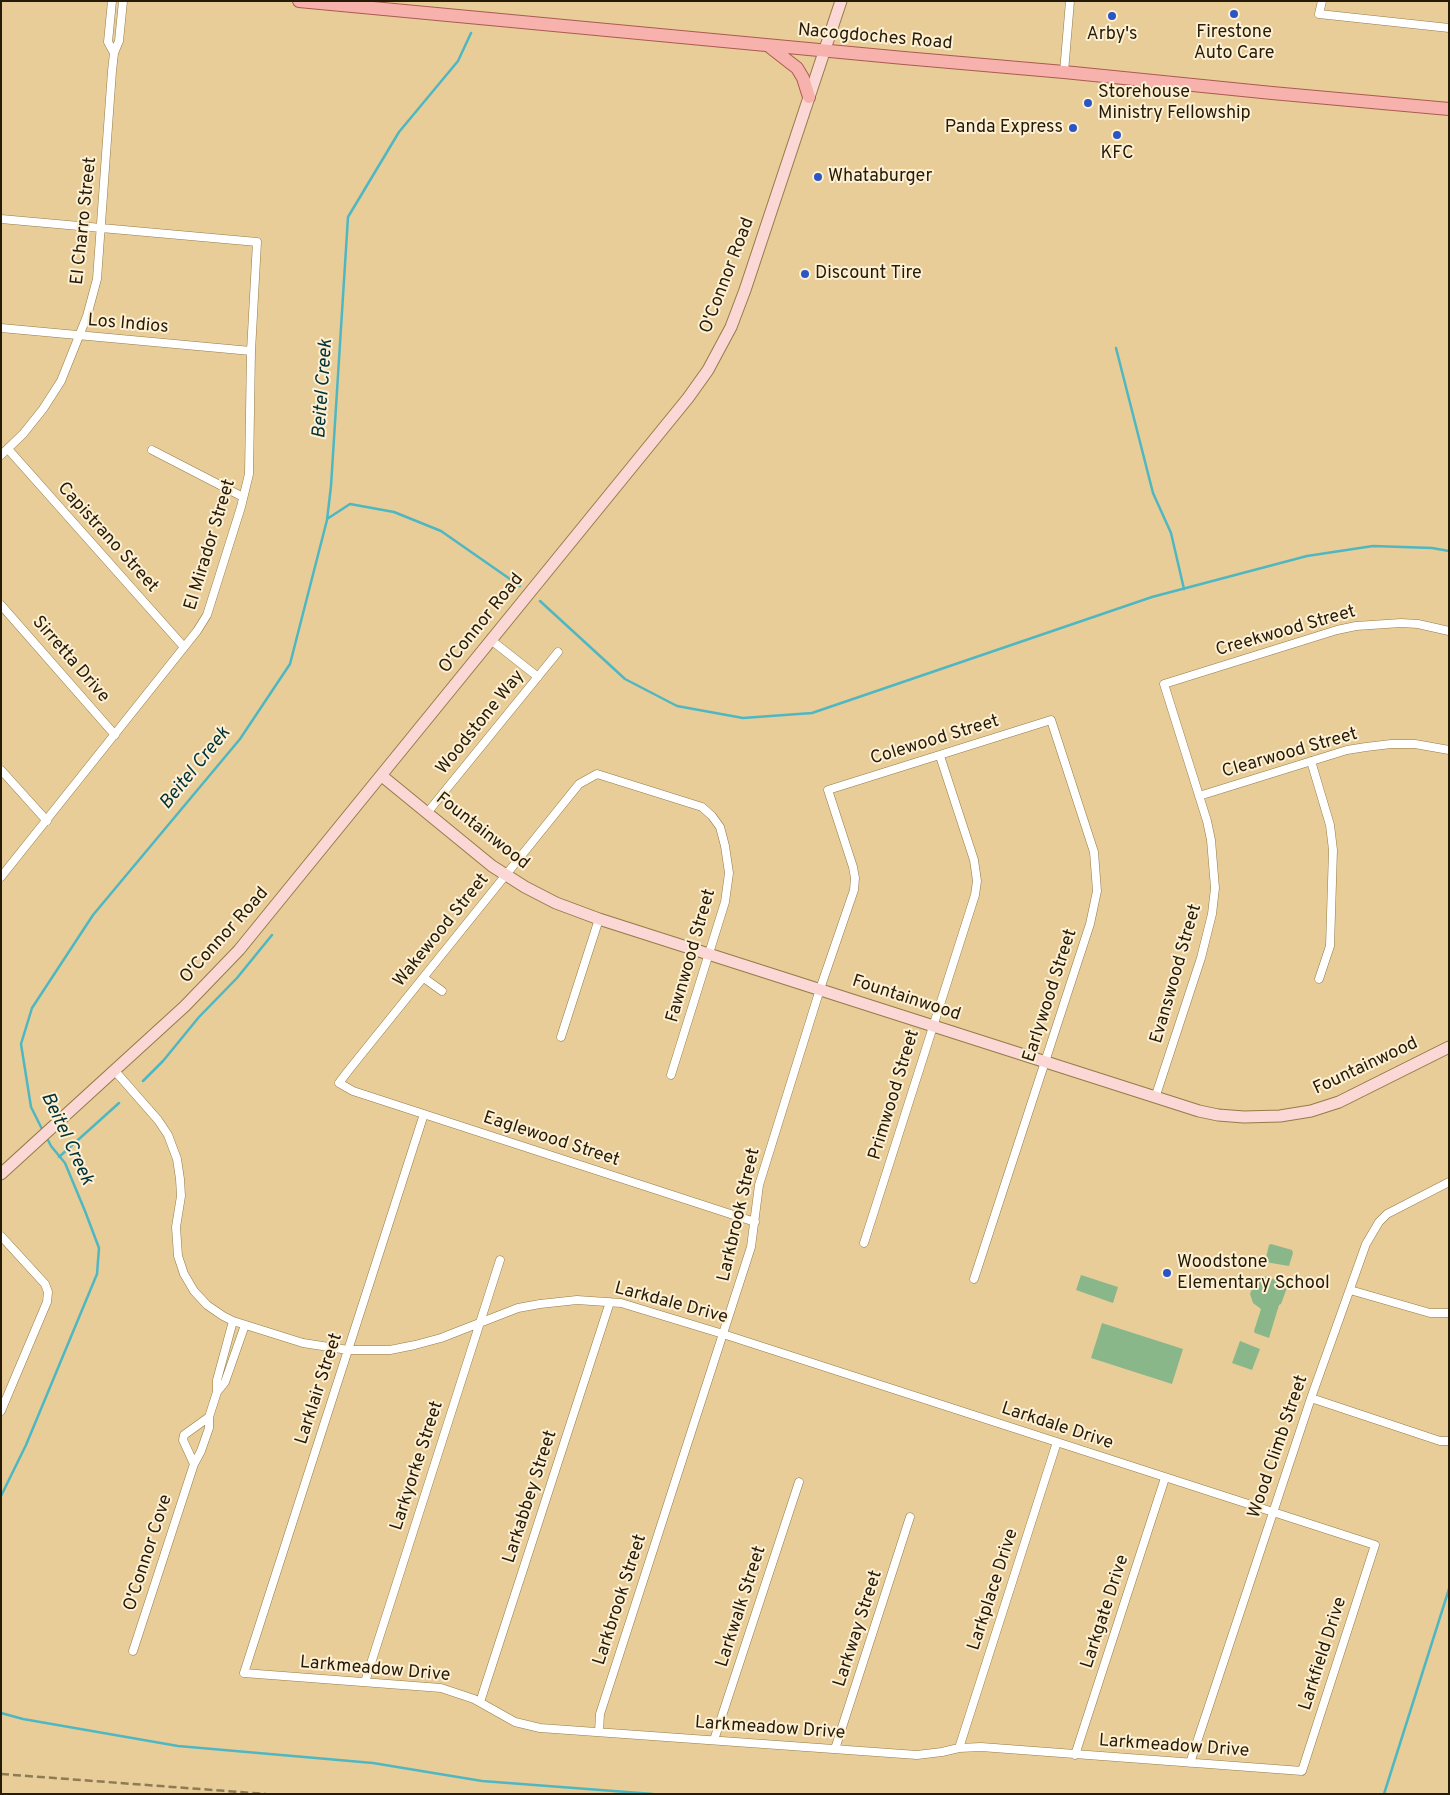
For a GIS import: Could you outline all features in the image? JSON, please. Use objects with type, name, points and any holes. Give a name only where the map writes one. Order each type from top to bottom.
[{"type":"main road","name":"Nacogdoches Road","points":[[298,1],[368,4],[768,46],[1449,109]]},
{"type":"main road","name":"O'Connor Road","points":[[1,1174],[185,1006],[239,950],[688,398],[708,370],[731,327],[841,1]]},
{"type":"main road","points":[[768,46],[797,68],[803,78],[809,97]]},
{"type":"main road","name":"Fountainwood","points":[[382,776],[505,876],[556,904],[1199,1111],[1235,1117],[1280,1116],[1311,1111],[1340,1102],[1449,1047]]},
{"type":"street","name":"El Charro Street","points":[[112,1],[108,42],[114,53]]},
{"type":"street","name":"El Charro Street","points":[[1,455],[23,434],[43,409],[61,381],[87,316],[96,279],[114,53],[119,41],[123,1]]},
{"type":"street","points":[[1064,72],[1070,1]]},
{"type":"street","points":[[1322,1],[1320,14],[1449,28]]},
{"type":"street","points":[[1,219],[101,228]]},
{"type":"street","name":"El Mirador Street","points":[[1,877],[197,631],[206,615],[249,474],[257,242],[101,228]]},
{"type":"street","name":"Los Indios","points":[[1,328],[252,351]]},
{"type":"street","name":"Capistrano Street","points":[[8,449],[184,648]]},
{"type":"street","points":[[152,450],[243,497]]},
{"type":"street","name":"Sirretta Drive","points":[[1,605],[115,735]]},
{"type":"street","name":"Creekwood Street","points":[[1164,684],[1337,630],[1356,626],[1401,623],[1418,624],[1449,631]]},
{"type":"street","points":[[492,640],[538,677]]},
{"type":"street","name":"Woodstone Way","points":[[427,813],[558,652]]},
{"type":"street","name":"Evanswood Street","points":[[1155,1098],[1201,958],[1212,914],[1215,888],[1212,840],[1164,684]]},
{"type":"street","name":"Colewood Street","points":[[828,790],[1052,720]]},
{"type":"street","name":"Earlywood Street","points":[[974,1279],[1090,924],[1097,891],[1094,852],[1052,720]]},
{"type":"street","name":"Clearwood Street","points":[[1199,796],[1347,750],[1391,744],[1415,744],[1449,750]]},
{"type":"street","name":"Primwood Street","points":[[864,1243],[975,895],[977,881],[974,860],[940,756]]},
{"type":"street","points":[[1311,761],[1330,825],[1333,850],[1330,946],[1319,979]]},
{"type":"street","points":[[1,770],[47,821]]},
{"type":"street","name":"Wakewood Street","points":[[339,1084],[579,784],[590,776],[603,775],[702,807],[712,816]]},
{"type":"street","name":"Larkbrook Street","points":[[599,1732],[600,1714],[751,1247],[759,1185],[820,989],[850,903],[855,878],[853,867],[828,790]]},
{"type":"street","name":"Fawnwood Street","points":[[671,1075],[726,902],[729,873],[725,846],[720,827],[712,816]]},
{"type":"street","points":[[561,1037],[599,919]]},
{"type":"street","points":[[424,978],[442,991]]},
{"type":"street","name":"Larkdale Drive","points":[[115,1071],[158,1120],[168,1135],[177,1158],[181,1196],[176,1227],[178,1256],[184,1274],[194,1290],[207,1305],[222,1316],[233,1321],[303,1343],[348,1350],[390,1350],[441,1338],[518,1308],[540,1304],[577,1300],[636,1306],[1375,1545]]},
{"type":"street","name":"Eaglewood Street","points":[[339,1084],[353,1091],[755,1222]]},
{"type":"street","name":"Larklair Street","points":[[244,1673],[424,1114]]},
{"type":"street","name":"Wood Climb Street","points":[[1190,1763],[1272,1512],[1366,1244],[1379,1222],[1392,1211],[1449,1182]]},
{"type":"street","points":[[1,1236],[45,1284],[48,1292],[47,1302],[1,1412]]},
{"type":"street","name":"Larkyorke Street","points":[[365,1682],[500,1260]]},
{"type":"street","points":[[1350,1290],[1430,1313],[1449,1313]]},
{"type":"street","name":"Larkabbey Street","points":[[480,1702],[610,1302]]},
{"type":"street","name":"O'Connor Cove","points":[[134,1652],[194,1464],[209,1428],[209,1418],[217,1392],[217,1380],[233,1321]]},
{"type":"street","name":"O'Connor Cove","points":[[217,1392],[225,1382],[245,1325]]},
{"type":"street","points":[[1311,1398],[1440,1441],[1449,1441]]},
{"type":"street","points":[[194,1464],[182,1440],[184,1435],[209,1418]]},
{"type":"street","name":"Larkplace Drive","points":[[959,1748],[1057,1442]]},
{"type":"street","name":"Larkgate Drive","points":[[1075,1755],[1165,1478]]},
{"type":"street","name":"Larkwalk Street","points":[[714,1740],[799,1482]]},
{"type":"street","name":"Larkway Street","points":[[835,1749],[910,1517]]},
{"type":"street","name":"Larkfield Drive","points":[[1302,1771],[1375,1545]]},
{"type":"street","name":"Larkmeadow Drive","points":[[244,1673],[441,1688],[458,1692],[506,1717],[528,1726],[917,1755],[959,1748],[981,1747],[1302,1771]]},
{"type":"green space","points":[[1269,1245],[1292,1250],[1293,1253],[1289,1266],[1265,1262]]},
{"type":"green space","points":[[1081,1275],[1118,1287],[1113,1303],[1076,1290]]},
{"type":"green space","points":[[1264,1276],[1288,1285],[1279,1305],[1269,1338],[1254,1331],[1261,1309],[1253,1303],[1250,1294],[1253,1286]]},
{"type":"green space","points":[[1102,1323],[1183,1349],[1172,1384],[1091,1358]]},
{"type":"green space","points":[[1240,1341],[1260,1349],[1252,1370],[1232,1363]]},
{"type":"waterway","name":"Beitel Creek","points":[[43,1131],[31,1107],[21,1044],[32,1008],[93,915],[240,739],[290,664],[327,520],[331,486],[348,217],[399,132],[458,61],[471,33]]},
{"type":"waterway","points":[[1116,348],[1153,493],[1171,533],[1184,589]]},
{"type":"waterway","points":[[327,519],[350,504],[394,512],[441,531],[520,586]]},
{"type":"waterway","points":[[540,601],[625,679],[677,706],[743,718],[812,713],[1152,597],[1307,556],[1373,546],[1432,548],[1449,551]]},
{"type":"waterway","points":[[143,1081],[163,1061],[199,1017],[237,978],[272,935]]},
{"type":"waterway","points":[[59,1157],[119,1103]]},
{"type":"waterway","name":"Beitel Creek","points":[[1,1496],[26,1445],[97,1274],[99,1248],[65,1163],[47,1138]]},
{"type":"waterway","points":[[1384,1794],[1449,1589]]},
{"type":"waterway","points":[[1,1713],[23,1719],[178,1746],[373,1763],[482,1781],[653,1794]]},
{"type":"railway","points":[[1,1774],[266,1794]]},
{"type":"place","name":"Firestone Auto Care","points":[[1234,14]]},
{"type":"place","name":"Arby's","points":[[1112,16]]},
{"type":"place","name":"Storehouse Ministry Fellowship","points":[[1088,103]]},
{"type":"place","name":"Panda Express","points":[[1073,128]]},
{"type":"place","name":"KFC","points":[[1117,135]]},
{"type":"place","name":"Whataburger","points":[[818,177]]},
{"type":"place","name":"Discount Tire","points":[[805,274]]},
{"type":"place","name":"Woodstone Elementary School","points":[[1167,1273]]}]
